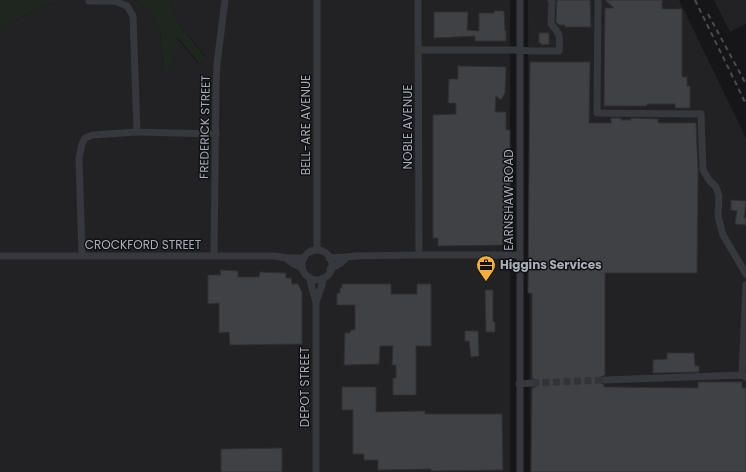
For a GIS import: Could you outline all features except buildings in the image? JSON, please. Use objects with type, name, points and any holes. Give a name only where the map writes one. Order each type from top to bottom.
[{"type":"street","name":"FREDERICK STREET","points":[[214,256],[217,64],[225,0]]},
{"type":"street","name":"BELL-ARE AVENUE","points":[[317,0],[317,250]]},
{"type":"street","name":"NOBLE AVENUE","points":[[418,0],[419,255]]},
{"type":"street","name":"EARNSHAW ROAD","points":[[520,0],[520,472]]},
{"type":"street","points":[[418,50],[559,51],[560,37],[557,30],[551,24],[551,0]]},
{"type":"street","points":[[598,0],[597,113],[701,114],[703,170],[709,180],[716,187],[719,196],[718,216],[723,235],[746,274]]},
{"type":"street","points":[[89,1],[114,1],[127,6],[132,16],[137,132]]},
{"type":"street","points":[[82,256],[79,158],[85,138],[93,135],[137,132],[216,134]]},
{"type":"street","points":[[317,250],[324,252],[331,261],[329,273],[323,278],[316,279],[306,275],[302,268],[302,261],[309,252],[317,250]]},
{"type":"street","points":[[329,258],[419,255],[520,255]]},
{"type":"street","name":"CROCKFORD STREET","points":[[0,256],[275,256],[286,258],[304,258]]},
{"type":"street","points":[[330,269],[341,263],[347,257]]},
{"type":"street","name":"CROCKFORD STREET","points":[[286,258],[302,268]]},
{"type":"street","name":"DEPOT STREET","points":[[309,277],[316,302],[316,472]]},
{"type":"street","name":"DEPOT STREET","points":[[316,302],[323,278]]},
{"type":"street","points":[[605,380],[744,376],[746,285]]},
{"type":"street","points":[[519,384],[532,383]]},
{"type":"shaded area","points":[[0,0],[61,0],[32,11],[0,30]]},
{"type":"shaded area","points":[[61,0],[135,0],[151,11],[160,31],[163,69],[172,69],[176,37],[198,63],[206,57],[175,19],[170,0],[510,0],[510,472],[0,472],[0,30],[32,11]]},
{"type":"shaded area","points":[[135,0],[170,0],[175,19],[206,58],[199,63],[177,37],[172,69],[163,69],[160,31],[151,11]]},
{"type":"shaded area","points":[[528,0],[679,0],[746,138],[746,472],[530,472]]},
{"type":"shaded area","points":[[714,0],[746,0],[746,24],[730,32]]},
{"type":"tunnel","points":[[532,383],[605,380]]},
{"type":"railway","points":[[695,0],[746,104]]},
{"type":"railway","points":[[708,14],[746,84]]},
{"type":"place","name":"Higgins Services","points":[[486,282]]}]
